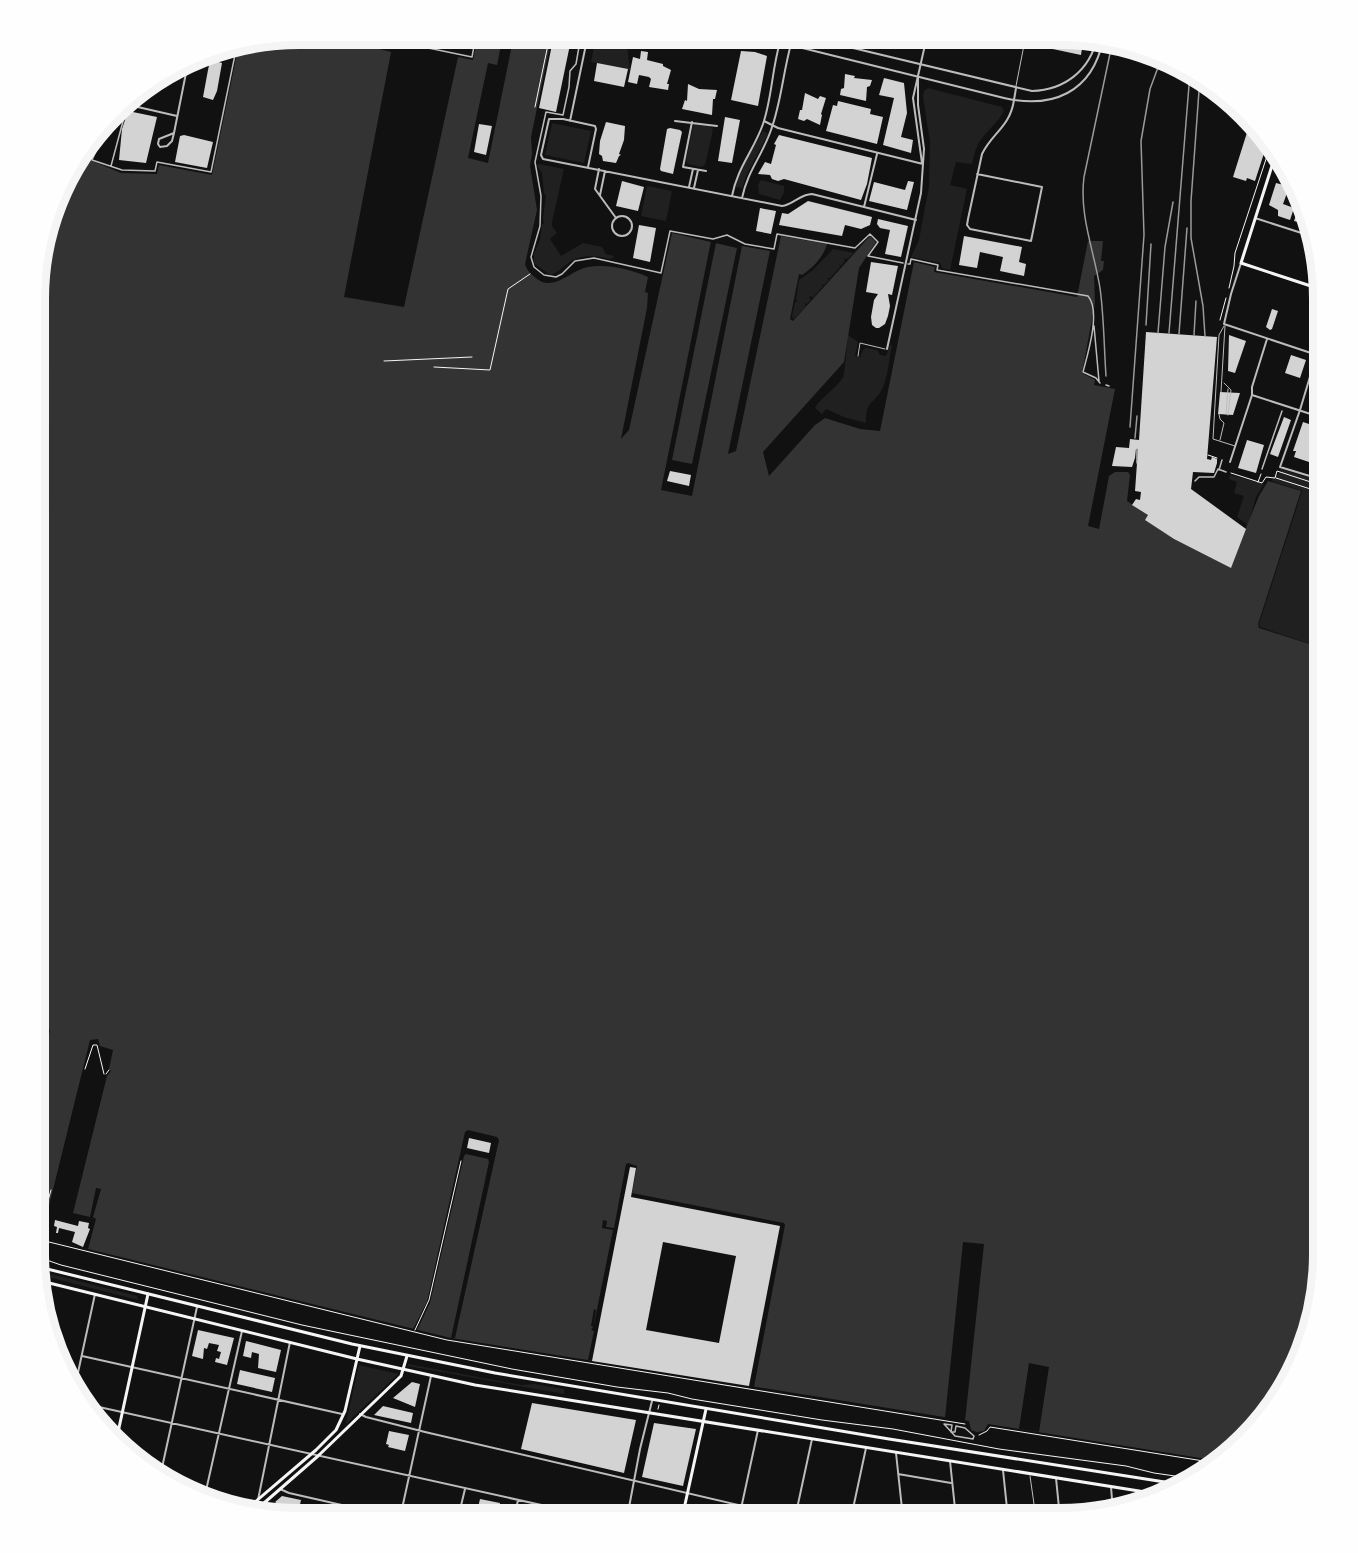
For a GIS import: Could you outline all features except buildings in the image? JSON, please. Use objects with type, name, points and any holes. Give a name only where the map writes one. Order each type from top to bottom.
[{"type":"main road","points":[[1272,165],[1241,263],[1312,286]]},
{"type":"main road","points":[[46,1269],[360,1346],[522,1378],[1170,1483]]},
{"type":"main road","points":[[47,1282],[431,1376],[703,1422],[1148,1492]]},
{"type":"main road","points":[[118,1433],[148,1294]]},
{"type":"main road","points":[[253,1504],[334,1433],[344,1414],[360,1346]]},
{"type":"main road","points":[[261,1505],[318,1456],[401,1376],[407,1356]]},
{"type":"main road","points":[[684,1508],[706,1409]]},
{"type":"street","points":[[411,45],[472,57],[474,45]]},
{"type":"street","points":[[579,45],[576,64],[570,71],[563,115],[546,112],[535,162],[541,187],[541,216],[538,236],[531,257],[532,265],[539,273],[556,276],[564,272],[575,261],[590,258],[662,273],[670,231],[713,239],[727,235],[745,244],[774,249],[777,234],[855,248],[870,234],[878,242],[868,256],[903,263]]},
{"type":"street","points":[[570,121],[586,45]]},
{"type":"street","points":[[653,45],[675,45]]},
{"type":"street","points":[[732,196],[740,168],[764,120],[779,45]]},
{"type":"street","points":[[742,198],[748,175],[772,126],[790,45]]},
{"type":"street","points":[[794,45],[1026,103],[1042,102],[1059,97],[1071,90],[1085,78],[1093,67],[1100,48]]},
{"type":"street","points":[[841,45],[1016,88],[1039,91],[1067,82],[1086,64],[1094,47]]},
{"type":"street","points":[[887,349],[906,254],[916,220],[924,149],[918,105],[918,76],[925,45]]},
{"type":"street","points":[[93,150],[96,151],[92,160],[111,168],[155,171],[157,162],[211,172],[235,53]]},
{"type":"street","points":[[174,133],[159,139],[160,147],[163,148],[170,144],[174,133],[186,71]]},
{"type":"street","points":[[977,174],[1042,187],[1030,241],[968,227],[967,223],[977,174],[983,151],[1011,114],[1016,88]]},
{"type":"street","points":[[133,106],[177,116]]},
{"type":"street","points":[[111,168],[123,115]]},
{"type":"street","points":[[588,167],[595,126],[549,119],[541,155],[543,159],[785,206],[809,194],[916,220]]},
{"type":"street","points":[[764,120],[772,126],[923,164]]},
{"type":"street","points":[[675,121],[717,126]]},
{"type":"street","points":[[692,122],[682,167],[706,171]]},
{"type":"street","points":[[864,207],[878,153]]},
{"type":"street","points":[[599,169],[595,189],[616,218]]},
{"type":"street","points":[[689,187],[693,169]]},
{"type":"street","points":[[600,195],[605,170]]},
{"type":"street","points":[[694,188],[698,170]]},
{"type":"street","points":[[622,216],[630,221],[630,230],[626,234],[617,234],[612,230],[612,223],[616,218],[622,216]]},
{"type":"street","points":[[1255,218],[1304,234]]},
{"type":"street","points":[[907,264],[910,264],[911,259],[938,265],[937,270],[1090,297],[1094,322],[1100,382],[1083,372],[1094,322]]},
{"type":"street","points":[[1241,263],[1224,324],[1313,353]]},
{"type":"street","points":[[1230,462],[1267,339]]},
{"type":"street","points":[[1313,370],[1280,467],[1313,477]]},
{"type":"street","points":[[1252,395],[1313,415]]},
{"type":"street","points":[[1262,469],[1282,411]]},
{"type":"street","points":[[1137,449],[1137,464]]},
{"type":"street","points":[[1195,481],[1199,476],[1214,477],[1219,470],[1221,459]]},
{"type":"street","points":[[1219,470],[1226,472]]},
{"type":"street","points":[[77,1377],[95,1294]]},
{"type":"street","points":[[162,1468],[197,1306]]},
{"type":"street","points":[[207,1491],[243,1330]]},
{"type":"street","points":[[258,1500],[290,1342]]},
{"type":"street","points":[[81,1356],[344,1414]]},
{"type":"street","points":[[401,1508],[431,1376]]},
{"type":"street","points":[[629,1508],[652,1400]]},
{"type":"street","points":[[95,1406],[554,1508]]},
{"type":"street","points":[[360,1414],[366,1418],[754,1508]]},
{"type":"street","points":[[974,1435],[965,1428],[956,1426],[955,1432],[951,1432],[952,1425],[944,1424],[955,1436],[972,1439],[974,1435]]},
{"type":"street","points":[[741,1508],[758,1430]]},
{"type":"street","points":[[797,1508],[812,1439]]},
{"type":"street","points":[[853,1508],[866,1448]]},
{"type":"street","points":[[896,1453],[902,1508]]},
{"type":"street","points":[[950,1461],[955,1508]]},
{"type":"street","points":[[1003,1470],[1007,1508]]},
{"type":"street","points":[[898,1474],[952,1483]]},
{"type":"street","points":[[1056,1478],[1059,1508]]},
{"type":"street","points":[[1111,1486],[1112,1502]]},
{"type":"street","points":[[280,1489],[355,1508]]},
{"type":"street","points":[[460,1508],[465,1489]]},
{"type":"street","points":[[516,1508],[518,1500]]},
{"type":"lane","points":[[1016,88],[1024,45]]},
{"type":"lane","points":[[1221,392],[1224,324]]},
{"type":"lane","points":[[1224,324],[1219,335],[1213,439],[1235,446]]},
{"type":"lane","points":[[858,356],[860,343],[887,349]]},
{"type":"lane","points":[[1222,382],[1228,387],[1227,415]]},
{"type":"lane","points":[[1219,414],[1224,423],[1220,441]]},
{"type":"lane","points":[[1030,1474],[1035,1508]]},
{"type":"path","points":[[535,107],[548,45]]},
{"type":"path","points":[[1228,289],[1235,253],[1268,154]]},
{"type":"path","points":[[434,367],[490,370],[508,289],[530,274]]},
{"type":"path","points":[[1222,310],[1226,298]]},
{"type":"path","points":[[384,361],[472,357]]},
{"type":"path","points":[[1208,454],[1221,459]]},
{"type":"path","points":[[1258,482],[1262,469]]},
{"type":"path","points":[[1275,478],[1277,471],[1313,483]]},
{"type":"path","points":[[1226,472],[1262,483],[1266,477],[1275,478],[1313,490]]},
{"type":"path","points":[[85,1069],[93,1045],[97,1045],[105,1074],[109,1070]]},
{"type":"path","points":[[414,1331],[423,1315],[431,1292],[461,1161]]},
{"type":"path","points":[[48,1209],[46,1208],[51,1190]]},
{"type":"path","points":[[45,1241],[469,1344],[965,1423],[968,1430]]},
{"type":"path","points":[[45,1260],[302,1325],[501,1366],[818,1420],[866,1425],[944,1440],[1053,1457],[1088,1460],[1182,1476]]},
{"type":"path","points":[[658,1409],[659,1405]]},
{"type":"path","points":[[974,1435],[983,1434],[990,1427],[1206,1461]]},
{"type":"shaded area","points":[[299,45],[344,45],[367,49],[368,46],[391,52],[344,297],[404,307],[458,57],[473,60],[476,45],[501,45],[497,65],[488,63],[468,158],[488,163],[512,45],[550,45],[531,137],[530,166],[537,210],[525,264],[528,271],[537,279],[550,283],[595,266],[618,268],[648,277],[645,292],[648,293],[647,308],[621,439],[629,430],[672,233],[737,248],[742,246],[770,251],[728,454],[736,451],[781,236],[827,244],[814,265],[802,275],[799,274],[790,319],[793,321],[870,236],[876,242],[859,268],[844,362],[763,452],[769,476],[815,425],[825,418],[860,429],[880,431],[914,262],[935,267],[934,272],[1077,297],[1088,241],[1103,241],[1101,261],[1104,261],[1103,270],[1094,276],[1095,303],[1082,373],[1095,380],[1094,385],[1115,389],[1088,526],[1099,529],[1109,476],[1115,472],[1128,472],[1130,475],[1127,501],[1149,515],[1146,520],[1174,539],[1230,567],[1259,496],[1268,481],[1301,491],[1258,624],[1259,628],[1313,645],[1313,1254],[1311,1288],[1300,1336],[1279,1381],[1250,1422],[1214,1456],[1209,1459],[988,1424],[984,1431],[977,1432],[971,1430],[969,1421],[451,1338],[45,1238],[45,299],[47,265],[58,217],[71,186],[92,152],[90,160],[121,173],[157,174],[159,165],[212,175],[237,53],[265,47]]},
{"type":"shaded area","points":[[594,45],[622,45],[627,47],[630,70],[591,62]]},
{"type":"shaded area","points":[[928,88],[1002,107],[1004,111],[979,143],[972,164],[956,162],[950,185],[967,189],[950,270],[942,268],[940,263],[911,257],[919,240],[929,186],[930,142],[923,97],[924,91]]},
{"type":"shaded area","points":[[552,123],[591,131],[584,163],[545,155]]},
{"type":"shaded area","points":[[696,123],[710,126],[713,130],[705,165],[701,167],[688,164],[686,161],[693,126]]},
{"type":"shaded area","points":[[763,131],[768,134],[742,188],[735,187],[741,168]]},
{"type":"shaded area","points":[[539,164],[564,169],[552,222],[557,233],[550,239],[561,256],[583,243],[602,247],[606,254],[614,256],[611,259],[596,256],[581,257],[550,275],[534,263],[534,254],[540,240],[542,224],[544,224],[546,195],[542,173],[537,166]]},
{"type":"shaded area","points":[[761,180],[784,186],[780,200],[759,194],[758,185]]},
{"type":"shaded area","points":[[647,186],[672,191],[666,221],[641,216]]},
{"type":"shaded area","points":[[833,249],[854,253],[847,259],[844,258],[845,261],[841,266],[839,264],[840,267],[830,278],[827,278],[829,280],[824,285],[821,284],[823,286],[813,298],[809,297],[811,300],[807,304],[804,303],[806,306],[794,319],[792,317],[795,302],[798,301],[796,300],[799,280],[813,270]]},
{"type":"shaded area","points":[[848,335],[858,342],[855,356],[860,357],[866,348],[877,350],[880,355],[886,356],[890,345],[892,346],[884,384],[867,410],[866,423],[826,409],[822,414],[815,408],[843,377]]},
{"type":"shaded area","points":[[1281,469],[1313,479],[1313,645],[1260,627],[1259,624],[1302,491],[1272,481],[1274,474],[1278,475]]},
{"type":"shaded area","points":[[1230,475],[1264,484],[1256,497],[1248,525],[1237,517],[1244,496],[1234,493],[1237,482],[1229,479]]},
{"type":"shaded area","points":[[46,1273],[137,1296],[138,1300],[46,1277]]},
{"type":"shaded area","points":[[408,1364],[521,1385],[534,1384],[564,1389],[564,1394],[408,1366]]},
{"type":"shaded area","points":[[359,1365],[398,1374],[346,1424],[346,1423]]},
{"type":"pier","points":[[711,241],[716,243],[672,460],[692,464],[737,248],[742,246],[692,496],[661,490]]},
{"type":"pier","points":[[45,1029],[50,1030],[45,1049]]},
{"type":"pier","points":[[98,1039],[100,1046],[113,1050],[109,1069],[111,1071],[107,1076],[73,1213],[90,1217],[96,1188],[101,1189],[93,1217],[96,1219],[88,1249],[45,1238],[45,1222],[90,1040]]},
{"type":"pier","points":[[468,1130],[497,1137],[499,1140],[455,1338],[451,1338],[488,1159],[466,1154],[464,1156],[430,1303],[417,1330],[413,1329],[427,1302],[465,1132]]},
{"type":"pier","points":[[628,1163],[637,1166],[632,1193],[784,1223],[754,1387],[588,1360],[594,1331],[591,1330],[593,1327],[591,1326],[594,1309],[596,1310],[593,1329],[613,1230],[602,1228],[603,1220],[607,1221],[606,1227],[614,1228]]},
{"type":"pier","points":[[963,1242],[984,1244],[965,1421],[945,1418]]},
{"type":"pier","points":[[1029,1363],[1049,1367],[1039,1432],[1019,1429]]},
{"type":"tram line","points":[[1106,376],[1100,288],[1085,219],[1083,191],[1111,50]]},
{"type":"railway","points":[[1130,427],[1144,235],[1141,141],[1150,89],[1159,65]]},
{"type":"railway","points":[[1169,333],[1189,81]]},
{"type":"railway","points":[[1191,238],[1191,201],[1199,88]]},
{"type":"railway","points":[[1158,333],[1165,247],[1173,202]]},
{"type":"railway","points":[[1179,334],[1187,228]]},
{"type":"railway","points":[[1191,238],[1203,306],[1205,336]]},
{"type":"railway","points":[[1146,325],[1151,244]]},
{"type":"railway","points":[[1194,335],[1196,301]]},
{"type":"railway","points":[[1135,438],[1137,416]]}]
